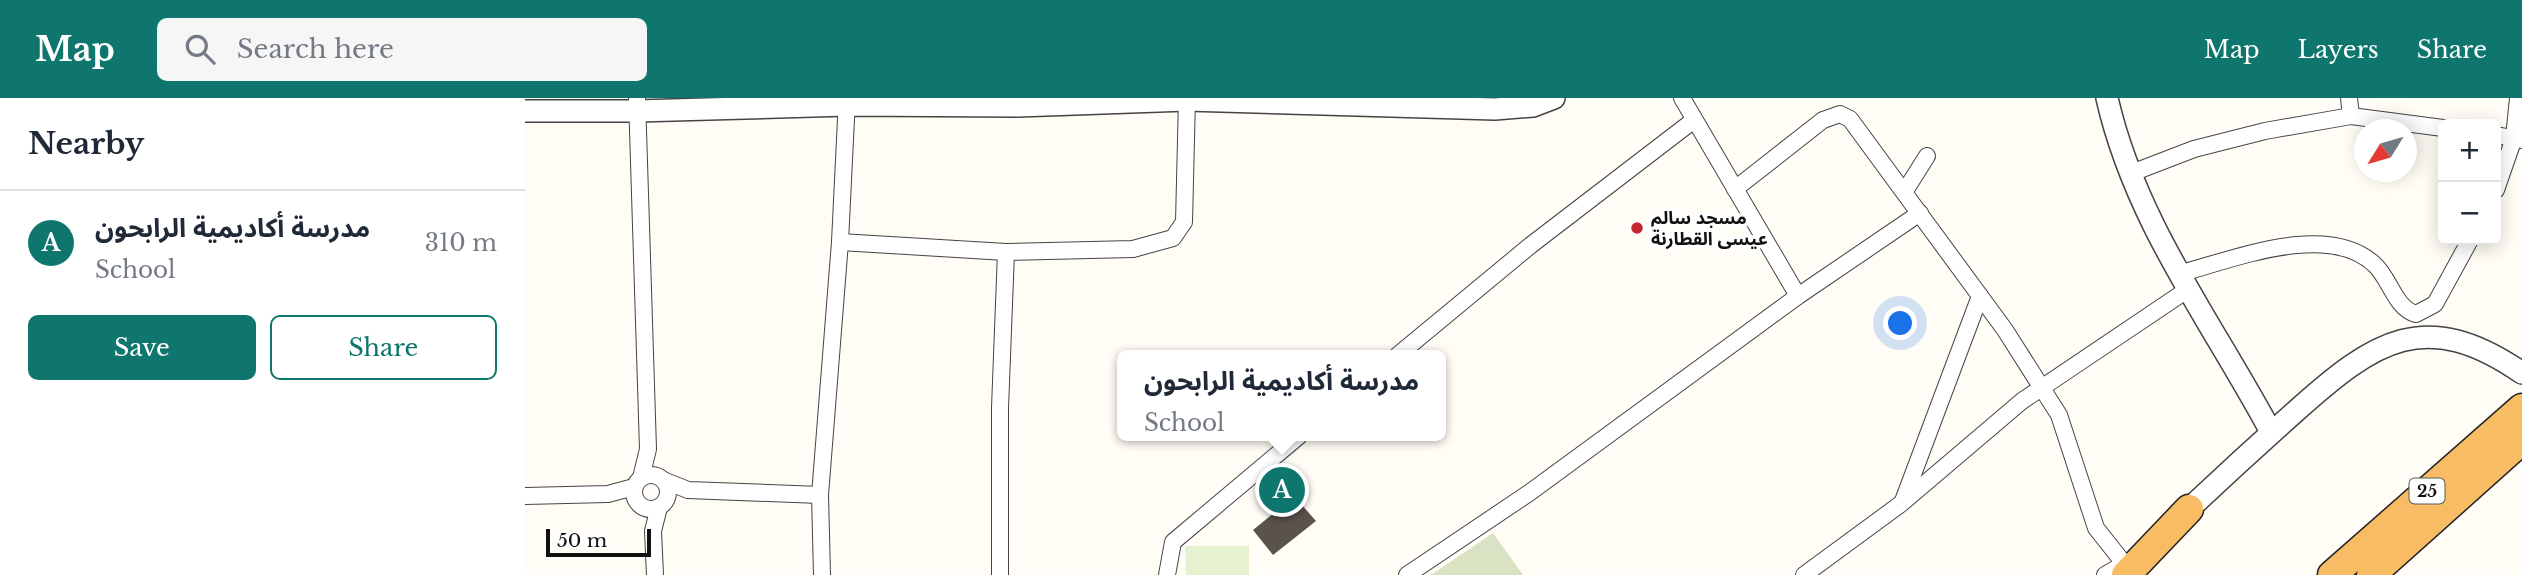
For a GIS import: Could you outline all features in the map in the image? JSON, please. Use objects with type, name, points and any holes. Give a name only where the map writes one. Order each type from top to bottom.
[{"type":"highway","name":"25","points":[[2332,575],[2522,408]]},
{"type":"highway","name":"25","points":[[2371,575],[2522,440]]},
{"type":"highway","points":[[2128,572],[2162,549],[2189,509]]},
{"type":"street","points":[[535,106],[1187,99],[1393,104],[1456,109],[1554,98]]},
{"type":"street","points":[[1682,98],[1798,296]]},
{"type":"street","points":[[2107,98],[2130,174],[2182,282],[2271,432]]},
{"type":"street","points":[[2349,98],[2351,116]]},
{"type":"street","points":[[2499,182],[2518,139],[2518,98]]},
{"type":"street","points":[[841,242],[1006,252],[1133,250],[1173,238],[1184,222],[1187,99]]},
{"type":"street","points":[[822,575],[820,495],[841,242],[847,101]]},
{"type":"street","points":[[637,105],[648,449],[647,497],[653,531],[655,575]]},
{"type":"street","points":[[1735,189],[1823,120],[1840,114],[1850,119],[1905,191],[2043,386],[2059,415],[2096,528],[2128,572]]},
{"type":"street","points":[[2130,174],[2194,149],[2265,131],[2351,116],[2438,127]]},
{"type":"street","points":[[1404,350],[1531,245],[1694,120]]},
{"type":"street","points":[[1905,191],[1927,156]]},
{"type":"street","points":[[1408,575],[1528,493],[1798,296],[1920,213]]},
{"type":"street","points":[[1804,575],[1902,503],[2043,386],[2182,282],[2292,245],[2330,246],[2366,257],[2381,271],[2403,307],[2416,314],[2435,304],[2467,245]]},
{"type":"street","points":[[1000,575],[1000,408],[1006,252]]},
{"type":"street","points":[[1902,503],[1980,296]]},
{"type":"street","points":[[2189,509],[2271,432],[2346,367],[2383,345],[2403,339],[2427,337],[2453,340],[2484,351],[2521,373]]},
{"type":"street","points":[[1167,575],[1173,542],[1293,441]]},
{"type":"street","points":[[647,497],[668,491],[648,449]]},
{"type":"street","points":[[661,478],[688,490]]},
{"type":"street","points":[[647,497],[661,478]]},
{"type":"street","points":[[525,496],[608,494],[647,497],[688,490],[820,495]]},
{"type":"green space","points":[[1493,533],[1523,575],[1431,575]]},
{"type":"green space","points":[[1185,546],[1249,546],[1249,575],[1186,575]]},
{"type":"building","points":[[1286,487],[1316,521],[1273,555],[1253,530],[1281,507],[1273,498]]},
{"type":"place","name":"مسجد سالم عيسى القطارنة","points":[[1637,228]]},
{"type":"place","name":"مدرسة أكاديمية الرابحون","points":[[1282,490]]}]
